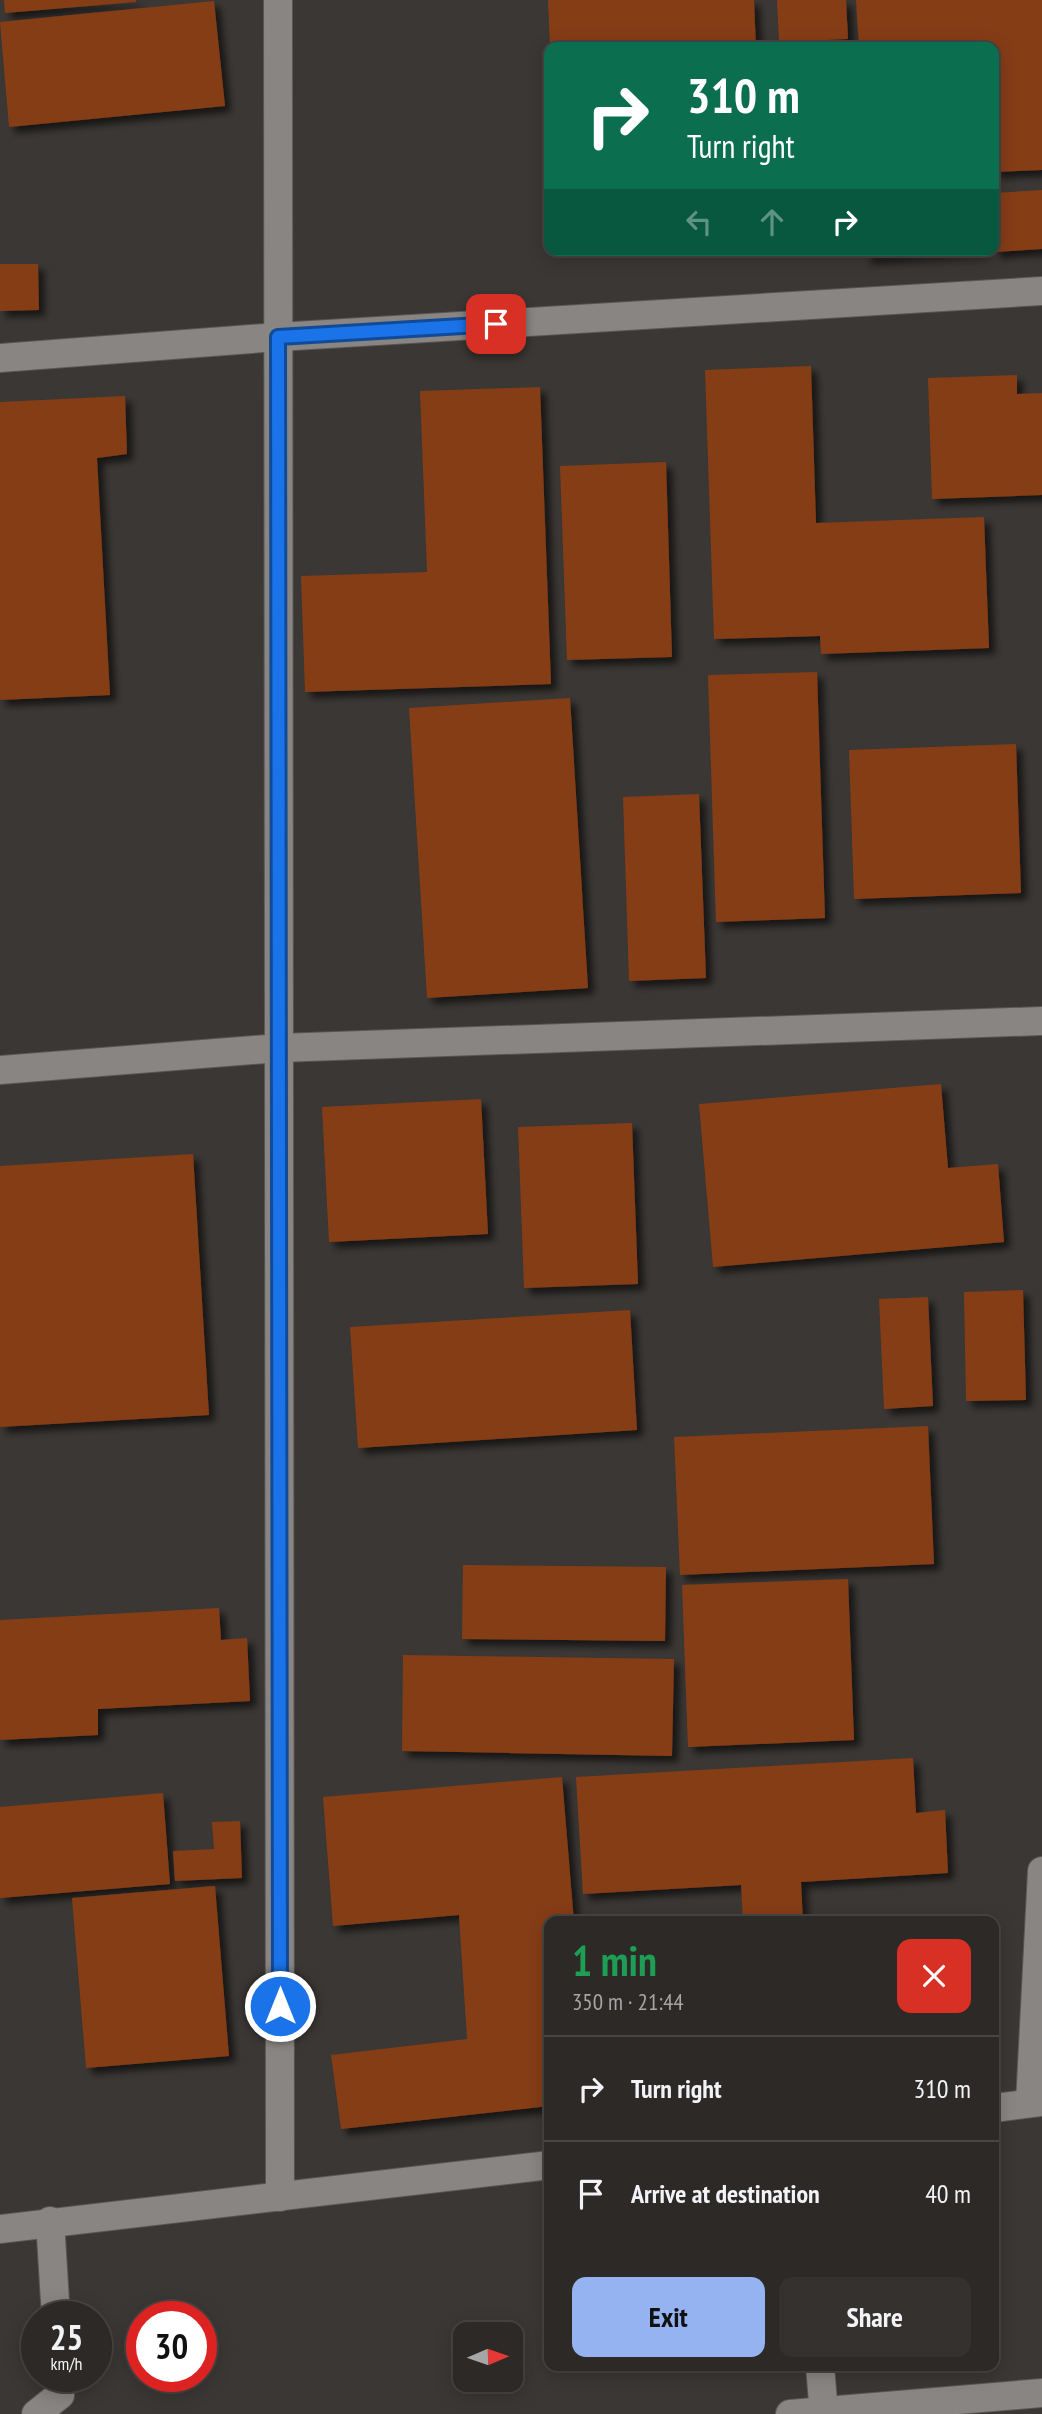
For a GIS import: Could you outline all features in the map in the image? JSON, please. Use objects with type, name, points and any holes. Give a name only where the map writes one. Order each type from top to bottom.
[{"type":"street","points":[[278,0],[280,2197]]},
{"type":"street","points":[[0,358],[278,337],[1042,291]]},
{"type":"street","points":[[0,1070],[279,1048],[1042,1021]]},
{"type":"street","points":[[999,2107],[1036,2102],[1042,1871]]},
{"type":"street","points":[[0,2229],[50,2221],[544,2166]]},
{"type":"street","points":[[50,2221],[55,2301]]},
{"type":"street","points":[[820,2371],[824,2412]]},
{"type":"street","points":[[790,2414],[1042,2393]]},
{"type":"street","points":[[36,2414],[61,2395]]},
{"type":"building","points":[[4,0],[136,0],[136,2],[5,13]]},
{"type":"building","points":[[548,0],[754,0],[756,42],[550,42]]},
{"type":"building","points":[[777,0],[846,0],[848,39],[779,42]]},
{"type":"building","points":[[856,0],[1042,0],[1042,170],[999,172],[999,42],[859,42]]},
{"type":"building","points":[[214,1],[225,106],[9,127],[0,22]]},
{"type":"building","points":[[1042,190],[1042,249],[999,252],[999,193]]},
{"type":"building","points":[[865,256],[904,256],[865,258]]},
{"type":"building","points":[[0,264],[38,264],[39,310],[0,311]]},
{"type":"building","points":[[811,366],[816,523],[984,517],[989,648],[821,654],[820,636],[714,639],[705,370]]},
{"type":"building","points":[[1017,375],[1017,394],[1042,393],[1042,495],[932,499],[928,378]]},
{"type":"building","points":[[540,387],[551,684],[305,692],[301,576],[427,572],[420,391]]},
{"type":"building","points":[[125,396],[127,454],[97,458],[110,695],[0,700],[0,402]]},
{"type":"building","points":[[666,462],[672,657],[567,660],[560,466]]},
{"type":"building","points":[[817,672],[825,918],[716,922],[708,675]]},
{"type":"building","points":[[570,698],[588,988],[427,998],[409,708]]},
{"type":"building","points":[[1016,744],[1021,893],[854,899],[849,750]]},
{"type":"building","points":[[699,794],[706,978],[629,981],[623,797]]},
{"type":"building","points":[[941,1084],[948,1168],[998,1164],[1004,1242],[713,1267],[699,1104]]},
{"type":"building","points":[[481,1099],[488,1234],[329,1242],[322,1107]]},
{"type":"building","points":[[632,1123],[638,1284],[524,1288],[518,1127]]},
{"type":"building","points":[[193,1154],[209,1415],[0,1427],[0,1166]]},
{"type":"building","points":[[1023,1290],[1026,1400],[966,1401],[964,1292]]},
{"type":"building","points":[[928,1297],[933,1406],[884,1409],[879,1299]]},
{"type":"building","points":[[630,1310],[637,1430],[358,1448],[350,1327]]},
{"type":"building","points":[[928,1426],[934,1564],[680,1575],[674,1437]]},
{"type":"building","points":[[463,1565],[666,1567],[665,1641],[462,1639]]},
{"type":"building","points":[[848,1579],[854,1740],[688,1747],[682,1585]]},
{"type":"building","points":[[219,1608],[221,1640],[247,1638],[250,1701],[98,1709],[98,1735],[0,1740],[0,1620]]},
{"type":"building","points":[[403,1655],[674,1659],[672,1756],[402,1751]]},
{"type":"building","points":[[913,1758],[916,1813],[945,1810],[948,1873],[801,1882],[803,1916],[743,1916],[741,1885],[583,1894],[576,1777]]},
{"type":"building","points":[[562,1777],[574,1916],[544,1916],[544,2107],[341,2129],[331,2055],[467,2039],[459,1915],[333,1926],[323,1797]]},
{"type":"building","points":[[163,1793],[170,1884],[0,1898],[0,1807]]},
{"type":"building","points":[[240,1821],[242,1878],[175,1881],[173,1851],[214,1849],[212,1822]]},
{"type":"building","points":[[215,1886],[229,2056],[86,2068],[72,1898]]},
{"type":"route","points":[[280,2006],[278,337],[496,324]]}]
